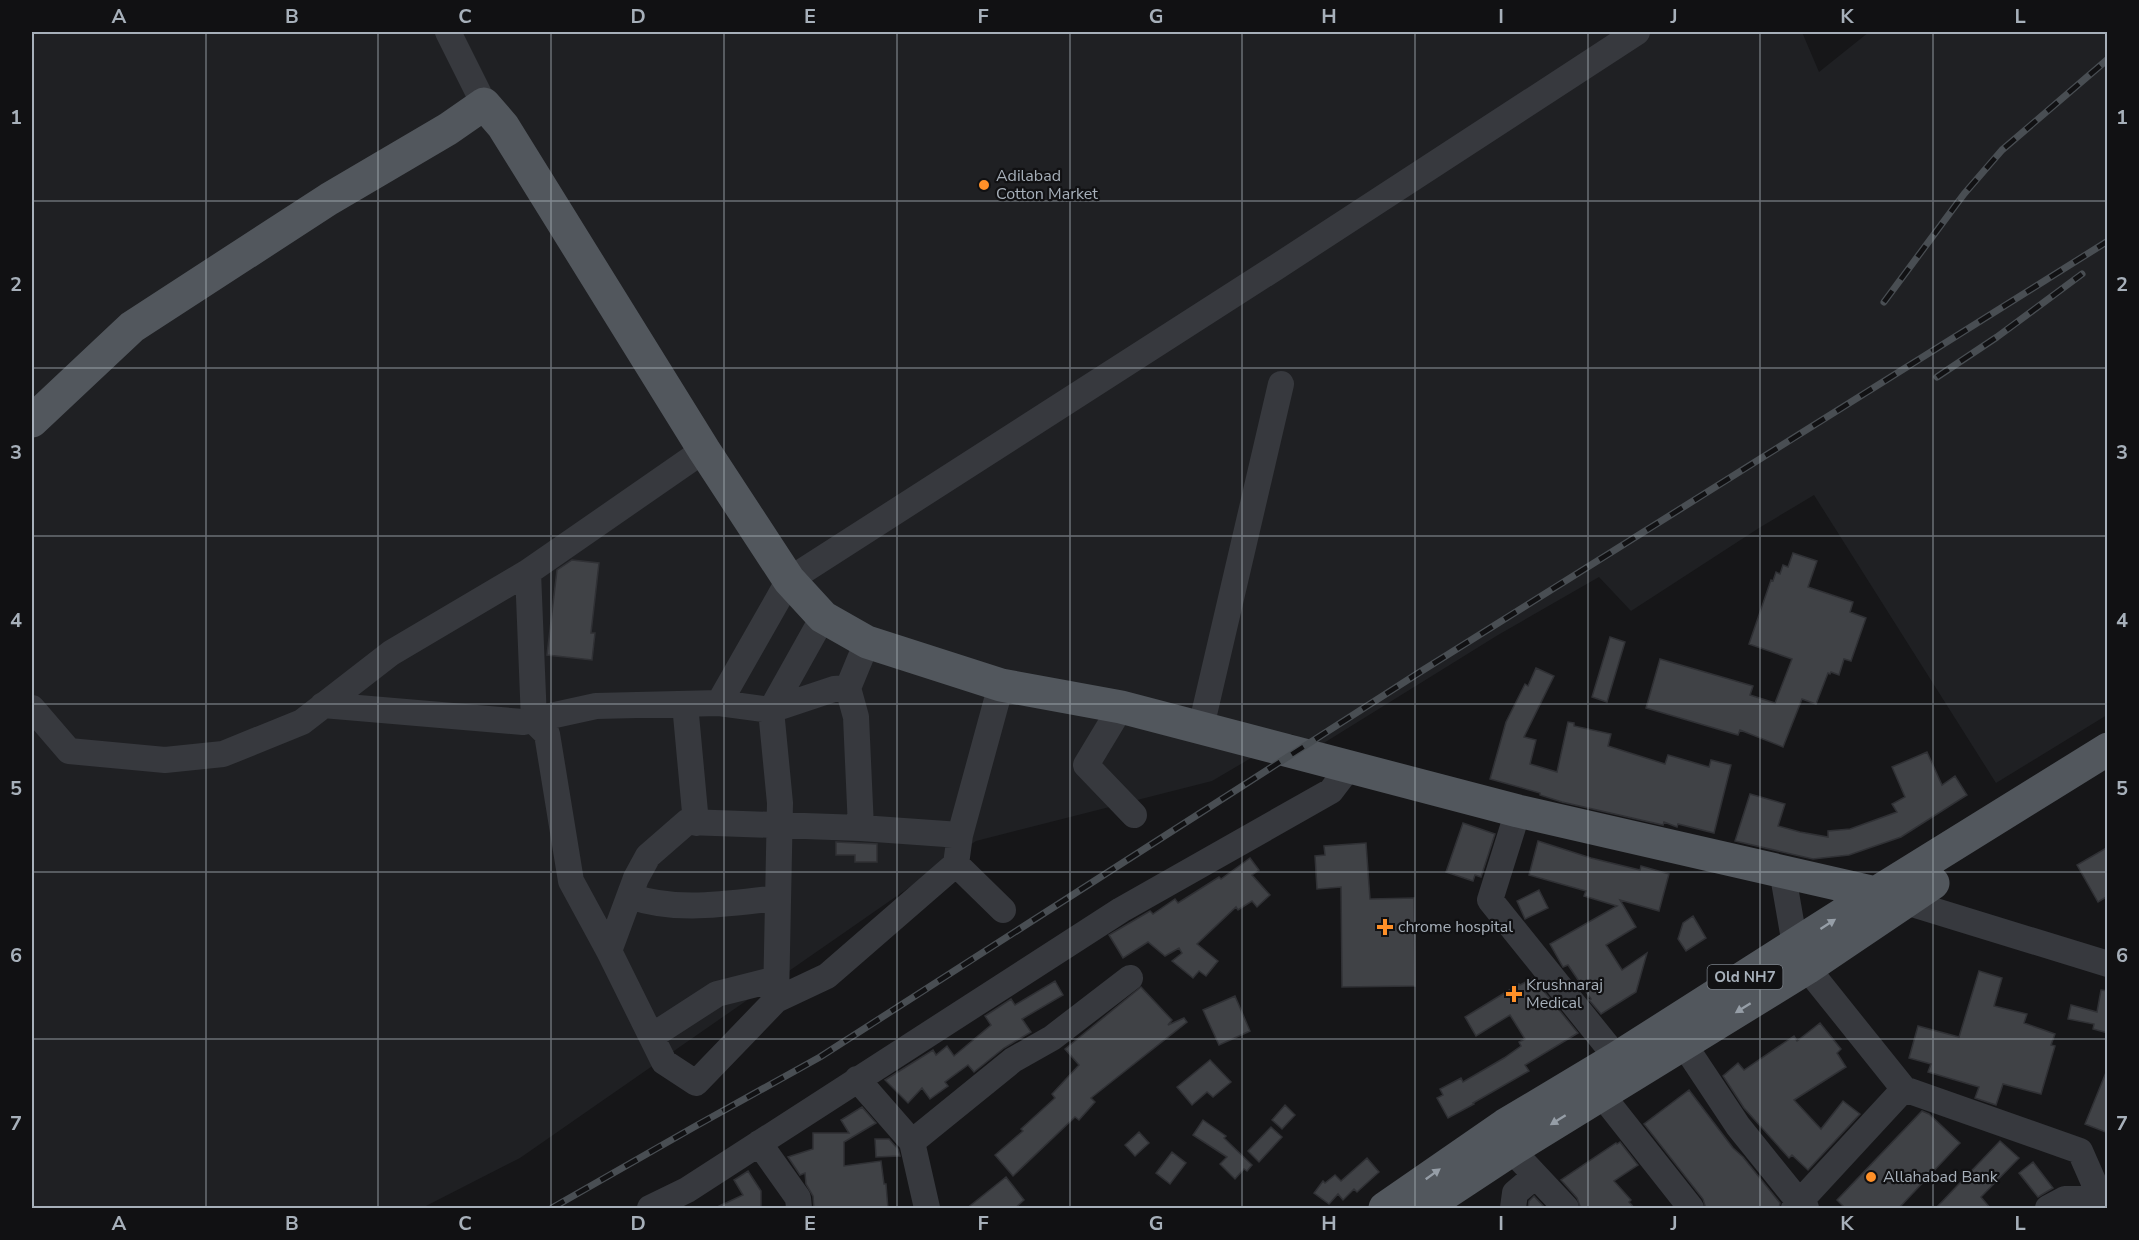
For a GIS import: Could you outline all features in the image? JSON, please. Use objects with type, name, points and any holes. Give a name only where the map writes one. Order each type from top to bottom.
[{"type":"main road","points":[[32,421],[132,327],[329,199],[448,129],[484,104],[504,126],[704,450],[789,580],[823,617],[867,642],[1001,685],[1121,707],[1518,811],[1782,870],[1890,897],[2108,769]]},
{"type":"main road","name":"Old NH7","points":[[1385,1209],[1473,1145],[1617,1058],[1677,1035],[1890,897],[2108,749]]},
{"type":"main road","points":[[1424,1209],[1513,1149],[1601,1094],[1677,1035]]},
{"type":"street","points":[[448,32],[484,104]]},
{"type":"street","points":[[719,703],[789,580],[1637,32]]},
{"type":"street","points":[[1201,727],[1281,384]]},
{"type":"street","points":[[32,708],[69,751],[165,760],[223,754],[302,722],[391,653],[528,572],[704,450]]},
{"type":"street","points":[[528,572],[534,721],[547,734],[571,881],[609,951],[664,1062],[696,1083],[776,989],[780,803],[771,710],[823,617]]},
{"type":"street","points":[[861,828],[856,717],[848,688],[867,642]]},
{"type":"street","points":[[651,1036],[717,993],[776,989],[827,976],[956,864],[960,835],[1001,685]]},
{"type":"street","points":[[322,705],[523,722],[596,706],[719,703],[771,710],[834,689],[848,688]]},
{"type":"street","points":[[685,704],[696,822]]},
{"type":"street","points":[[1121,707],[1086,765],[1134,815]]},
{"type":"street","points":[[655,1207],[687,1190],[1121,910],[1331,791],[1350,766]]},
{"type":"street","points":[[1518,811],[1490,900],[1617,1058]]},
{"type":"street","points":[[609,951],[636,878],[648,856],[687,822],[779,824],[960,835]]},
{"type":"street","points":[[956,864],[1003,910]]},
{"type":"street","points":[[1782,870],[1801,956],[1904,1089],[2080,1151],[2105,1206]]},
{"type":"street","points":[[630,896],[646,902],[705,906],[778,898]]},
{"type":"street","points":[[1890,897],[2108,964]]},
{"type":"street","points":[[912,1142],[1013,1060],[1052,1038],[1130,978]]},
{"type":"street","points":[[1677,1035],[1738,1126],[1800,1207],[1904,1089]]},
{"type":"street","points":[[857,1079],[912,1142],[927,1209]]},
{"type":"street","points":[[1601,1094],[1691,1209]]},
{"type":"street","points":[[759,1143],[798,1198],[798,1209]]},
{"type":"street","points":[[1513,1149],[1566,1209]]},
{"type":"street","points":[[1513,1209],[1515,1193],[1535,1176]]},
{"type":"street","points":[[2049,1209],[2066,1199],[2105,1206]]},
{"type":"shaded area","points":[[32,32],[1802,32],[1819,72],[1869,32],[2107,32],[2107,715],[1996,783],[1814,495],[1631,611],[1599,577],[1498,635],[1319,746],[1292,734],[1212,781],[976,841],[520,1158],[422,1208],[32,1208]]},
{"type":"building","points":[[1793,553],[1817,561],[1808,587],[1853,602],[1850,612],[1866,618],[1851,661],[1844,659],[1839,675],[1828,673],[1816,704],[1802,699],[1783,747],[1740,730],[1738,735],[1646,708],[1660,659],[1753,686],[1750,695],[1775,703],[1792,659],[1749,644],[1771,580],[1773,581],[1776,572],[1780,574],[1783,565],[1788,567]]},
{"type":"building","points":[[572,560],[599,563],[591,633],[595,633],[592,660],[547,655],[557,570]]},
{"type":"building","points":[[1610,637],[1625,642],[1607,702],[1592,697]]},
{"type":"building","points":[[1536,668],[1554,676],[1524,737],[1536,740],[1530,764],[1557,772],[1568,722],[1574,723],[1574,726],[1611,734],[1608,746],[1665,764],[1668,755],[1709,767],[1711,760],[1731,765],[1714,833],[1678,824],[1677,827],[1664,822],[1663,825],[1562,802],[1540,795],[1540,793],[1490,779],[1506,722],[1525,684],[1528,686]]},
{"type":"building","points":[[1927,752],[1942,785],[1955,776],[1967,795],[1901,837],[1849,855],[1813,859],[1735,841],[1750,794],[1785,804],[1778,826],[1828,837],[1828,831],[1850,829],[1897,812],[1892,804],[1905,797],[1892,767]]},
{"type":"building","points":[[1463,823],[1495,834],[1481,877],[1475,875],[1473,881],[1446,872]]},
{"type":"building","points":[[1538,841],[1591,858],[1640,870],[1641,866],[1669,874],[1659,911],[1620,900],[1636,927],[1606,945],[1622,970],[1647,953],[1636,992],[1601,1014],[1589,1000],[1591,999],[1568,965],[1563,967],[1550,944],[1617,906],[1584,896],[1586,891],[1529,875]]},
{"type":"building","points":[[836,842],[877,844],[877,862],[855,862],[855,855],[836,855]]},
{"type":"building","points":[[1366,843],[1370,899],[1414,898],[1415,986],[1342,987],[1341,887],[1317,889],[1315,856],[1325,855],[1324,846]]},
{"type":"building","points":[[2108,847],[2108,896],[2098,902],[2077,865]]},
{"type":"building","points":[[1250,858],[1259,870],[1252,875],[1270,895],[1257,907],[1252,901],[1238,910],[1236,907],[1197,944],[1218,961],[1206,976],[1199,971],[1193,978],[1172,961],[1182,953],[1179,948],[1165,956],[1148,942],[1123,958],[1109,935],[1150,911],[1153,914],[1175,899],[1178,903],[1219,877],[1221,879]]},
{"type":"building","points":[[1539,890],[1548,908],[1525,919],[1517,901]]},
{"type":"building","points":[[1693,916],[1706,938],[1686,951],[1678,939],[1683,923]]},
{"type":"building","points":[[1979,971],[2002,978],[1994,1006],[2027,1014],[2024,1023],[2055,1034],[2051,1045],[2055,1046],[2041,1094],[2003,1084],[1996,1105],[1975,1098],[1979,1087],[1928,1072],[1931,1064],[1909,1058],[1918,1026],[1959,1037]]},
{"type":"building","points":[[1533,978],[1578,1033],[1525,1065],[1529,1071],[1448,1118],[1437,1098],[1443,1095],[1440,1089],[1461,1078],[1463,1082],[1504,1058],[1521,1046],[1519,1042],[1525,1039],[1510,1015],[1476,1036],[1465,1017]]},
{"type":"building","points":[[1055,981],[1063,995],[1022,1019],[1031,1032],[1004,1048],[974,1072],[968,1065],[945,1082],[948,1086],[930,1099],[922,1088],[908,1103],[885,1080],[933,1050],[936,1055],[947,1046],[954,1056],[991,1025],[985,1016],[1011,999],[1015,1005]]},
{"type":"building","points":[[1141,987],[1172,1020],[1168,1025],[1184,1018],[1187,1022],[1091,1098],[1095,1102],[1079,1120],[1075,1117],[1013,1176],[995,1155],[1023,1131],[1021,1129],[1055,1098],[1052,1094],[1079,1065],[1065,1049]]},
{"type":"building","points":[[2101,990],[2108,991],[2108,1033],[2093,1029],[2094,1024],[2068,1019],[2071,1005],[2097,1012]]},
{"type":"building","points":[[1235,996],[1250,1031],[1219,1045],[1203,1010]]},
{"type":"building","points":[[1820,1023],[1841,1049],[1837,1053],[1846,1067],[1794,1100],[1821,1129],[1843,1101],[1860,1114],[1808,1170],[1792,1155],[1789,1158],[1744,1108],[1723,1076],[1738,1063],[1744,1070],[1794,1036],[1797,1041]]},
{"type":"building","points":[[1210,1060],[1231,1082],[1213,1097],[1207,1092],[1192,1105],[1177,1087]]},
{"type":"building","points":[[2108,1070],[2108,1133],[2085,1124]]},
{"type":"building","points":[[1689,1090],[1733,1148],[1780,1203],[1779,1209],[1706,1209],[1703,1199],[1644,1124]]},
{"type":"building","points":[[1285,1105],[1295,1115],[1282,1129],[1272,1120]]},
{"type":"building","points":[[862,1107],[876,1123],[844,1142],[844,1166],[881,1161],[888,1209],[814,1209],[813,1196],[806,1184],[805,1173],[800,1175],[788,1157],[813,1149],[813,1133],[849,1133],[841,1120]]},
{"type":"building","points":[[1922,1111],[1929,1114],[1960,1143],[1898,1209],[1846,1209],[1837,1200]]},
{"type":"building","points":[[1203,1120],[1226,1136],[1224,1138],[1252,1165],[1247,1171],[1244,1169],[1235,1179],[1220,1164],[1227,1157],[1193,1135]]},
{"type":"building","points":[[1271,1127],[1282,1137],[1259,1162],[1248,1151]]},
{"type":"building","points":[[1139,1132],[1149,1143],[1135,1156],[1125,1145]]},
{"type":"building","points":[[875,1139],[889,1139],[898,1149],[900,1156],[876,1157]]},
{"type":"building","points":[[2000,1141],[2019,1158],[1981,1197],[1991,1209],[1935,1209]]},
{"type":"building","points":[[1620,1142],[1638,1165],[1614,1181],[1631,1200],[1629,1202],[1635,1209],[1581,1209],[1577,1198],[1561,1180]]},
{"type":"building","points":[[1172,1152],[1186,1163],[1170,1184],[1156,1173]]},
{"type":"building","points":[[1367,1158],[1379,1172],[1357,1192],[1354,1189],[1343,1200],[1338,1194],[1329,1204],[1314,1193],[1323,1181],[1325,1183],[1335,1175],[1341,1181]]},
{"type":"building","points":[[2033,1162],[2053,1188],[2038,1197],[2019,1173]]},
{"type":"building","points":[[748,1171],[761,1191],[761,1209],[713,1209],[743,1195],[734,1180]]},
{"type":"building","points":[[1006,1177],[1024,1200],[1014,1209],[966,1209]]},
{"type":"building","points":[[1534,1196],[1546,1209],[1528,1209],[1529,1201]]},
{"type":"railway","points":[[1884,302],[1964,194],[2002,150],[2108,59]]},
{"type":"railway","points":[[552,1208],[820,1057],[1420,672],[2108,241]]},
{"type":"railway","points":[[1937,377],[1997,337],[2082,274]]},
{"type":"place","name":"Adilabad Cotton Market","points":[[984,185]]},
{"type":"place","name":"chrome hospital","points":[[1385,927]]},
{"type":"place","name":"Krushnaraj Medical","points":[[1514,994]]},
{"type":"place","name":"Allahabad Bank","points":[[1871,1177]]}]
